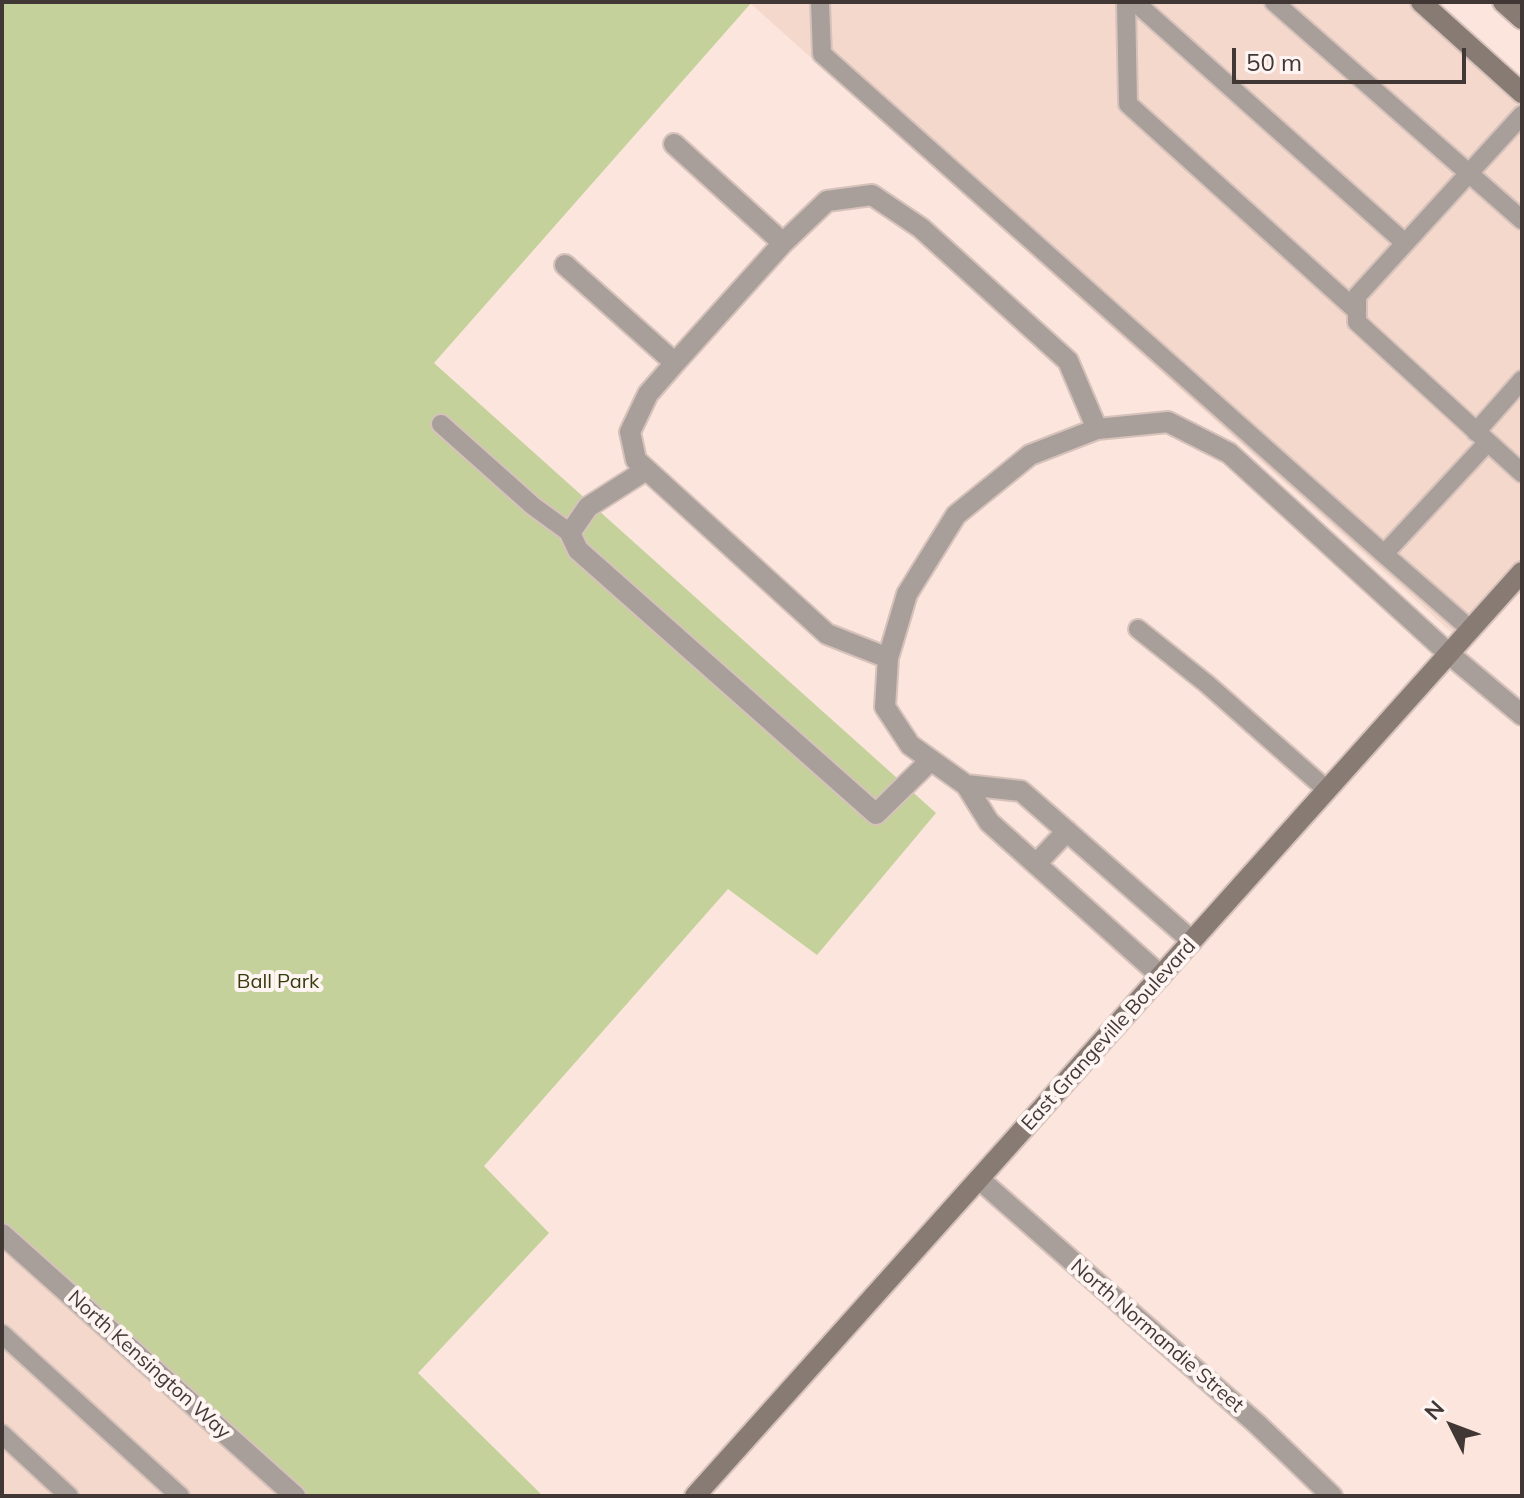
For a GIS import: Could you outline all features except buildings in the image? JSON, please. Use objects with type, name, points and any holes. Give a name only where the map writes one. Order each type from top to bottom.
[{"type":"main road","points":[[1421,2],[1522,93]]},
{"type":"main road","points":[[1503,2],[1522,19]]},
{"type":"main road","name":"East Grangeville Boulevard","points":[[695,1496],[1522,572]]},
{"type":"street","points":[[674,144],[783,243]]},
{"type":"street","points":[[888,658],[827,634],[636,460],[630,432],[648,394],[783,243],[827,201],[872,195],[921,228],[1068,361],[1097,429]]},
{"type":"street","points":[[565,265],[675,363]]},
{"type":"street","points":[[1161,976],[989,822],[966,785],[910,745],[885,707],[888,658],[907,594],[956,515],[1030,455],[1097,429],[1168,422],[1229,453],[1448,653],[1522,715]]},
{"type":"street","points":[[646,470],[588,507],[570,533],[578,550],[876,814],[931,760]]},
{"type":"street","points":[[966,785],[1021,791],[1192,941]]},
{"type":"street","points":[[1036,864],[1067,831]]},
{"type":"street","name":"North Normandie Street","points":[[979,1179],[1257,1424],[1332,1496]]},
{"type":"street","name":"North Kensington Way","points":[[2,1234],[295,1496]]},
{"type":"lane","points":[[820,2],[822,54],[1470,629]]},
{"type":"lane","points":[[1126,2],[1128,104],[1357,311]]},
{"type":"lane","points":[[1135,2],[1405,243]]},
{"type":"lane","points":[[1274,2],[1522,220]]},
{"type":"lane","points":[[1522,115],[1357,296],[1357,322],[1522,473]]},
{"type":"lane","points":[[1384,554],[1482,437],[1522,380]]},
{"type":"lane","points":[[441,424],[533,506],[570,533]]},
{"type":"lane","points":[[1138,629],[1207,684],[1327,790]]},
{"type":"lane","points":[[2,1334],[180,1496]]},
{"type":"lane","points":[[2,1434],[69,1496]]},
{"type":"shaded area","points":[[1421,2],[1522,93],[1522,572],[1460,640],[750,3]]},
{"type":"shaded area","points":[[2,1234],[295,1496],[2,1496]]},
{"type":"green space","name":"Ball Park","points":[[2,2],[752,2],[434,363],[936,813],[817,955],[728,889],[484,1166],[549,1233],[418,1373],[543,1496],[295,1496],[2,1234]]}]
